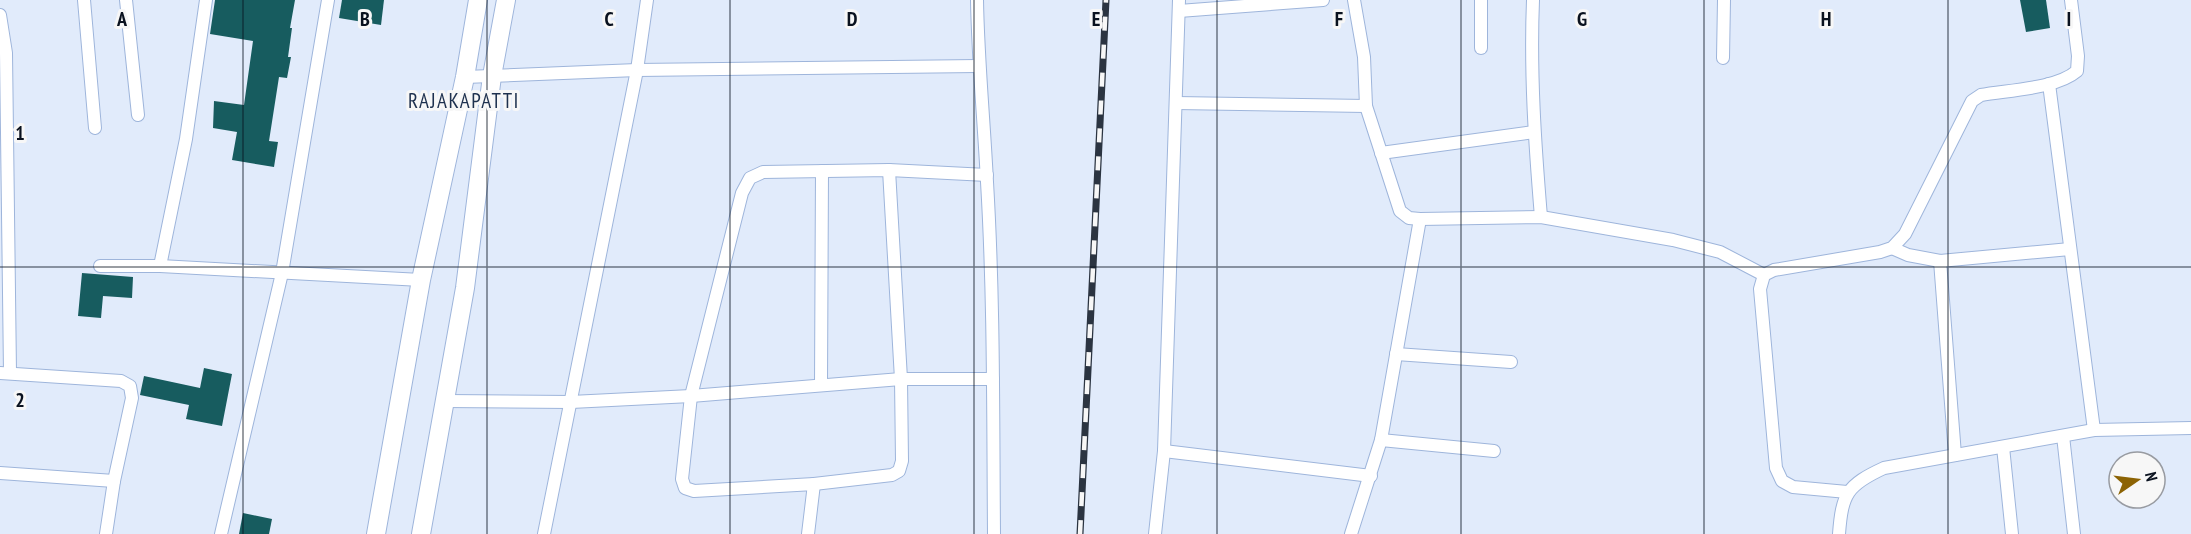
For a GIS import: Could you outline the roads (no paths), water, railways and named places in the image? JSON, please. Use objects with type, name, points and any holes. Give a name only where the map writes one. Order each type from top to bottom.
[{"type":"main road","points":[[376,534],[421,279],[465,77],[478,0]]},
{"type":"main road","points":[[421,534],[465,288],[492,76],[506,0]]},
{"type":"street","points":[[84,0],[94,128]]},
{"type":"street","points":[[126,0],[138,115]]},
{"type":"street","points":[[160,266],[186,139],[206,0]]},
{"type":"street","points":[[221,534],[282,273],[328,0]]},
{"type":"street","points":[[544,534],[637,70],[647,0]]},
{"type":"street","points":[[977,0],[978,66],[987,175],[993,379],[994,534]]},
{"type":"street","points":[[1155,534],[1164,451],[1179,5],[1323,0]]},
{"type":"street","points":[[1354,0],[1364,57],[1366,106],[1395,202],[1400,211],[1409,218],[1541,217],[1673,240],[1720,252],[1764,275]]},
{"type":"street","points":[[1481,48],[1482,0]]},
{"type":"street","points":[[1533,0],[1531,45],[1534,132],[1541,217]]},
{"type":"street","points":[[1723,58],[1724,0]]},
{"type":"street","points":[[1847,492],[1793,487],[1782,481],[1776,468],[1760,289],[1764,275],[1774,270],[1892,248],[1905,234],[1972,101],[1980,95],[2049,84],[2069,78],[2077,70],[2078,56],[2071,0]]},
{"type":"street","points":[[0,15],[6,53],[5,373],[121,381],[130,386],[132,398],[114,481],[106,534]]},
{"type":"street","points":[[465,77],[637,70],[978,66]]},
{"type":"street","points":[[2049,84],[2094,430]]},
{"type":"street","points":[[1176,103],[1366,106]]},
{"type":"street","points":[[1381,153],[1534,132]]},
{"type":"street","points":[[889,170],[901,378],[902,461],[899,471],[892,475],[814,484],[694,491],[685,488],[682,479],[691,396],[742,193],[750,178],[763,172],[889,170],[987,175]]},
{"type":"street","points":[[821,385],[822,171]]},
{"type":"street","points":[[1351,534],[1381,440],[1420,219]]},
{"type":"street","points":[[1892,248],[1908,255],[1940,261],[2070,249]]},
{"type":"street","points":[[1940,261],[1955,455]]},
{"type":"street","points":[[100,266],[160,266],[421,279]]},
{"type":"street","points":[[1396,354],[1511,362]]},
{"type":"street","points":[[445,401],[571,402],[691,396],[901,378],[993,379]]},
{"type":"street","points":[[1839,534],[1847,492],[1861,478],[1884,468],[2094,430],[2191,428]]},
{"type":"street","points":[[2063,436],[2074,534]]},
{"type":"street","points":[[1381,440],[1494,450]]},
{"type":"street","points":[[2003,447],[2012,534]]},
{"type":"street","points":[[1164,451],[1371,476]]},
{"type":"street","points":[[0,474],[114,481]]},
{"type":"street","points":[[808,534],[814,484]]},
{"type":"railway","points":[[1080,534],[1106,0]]},
{"type":"district","name":"RAJAKAPATTI","points":[[464,101]]}]
